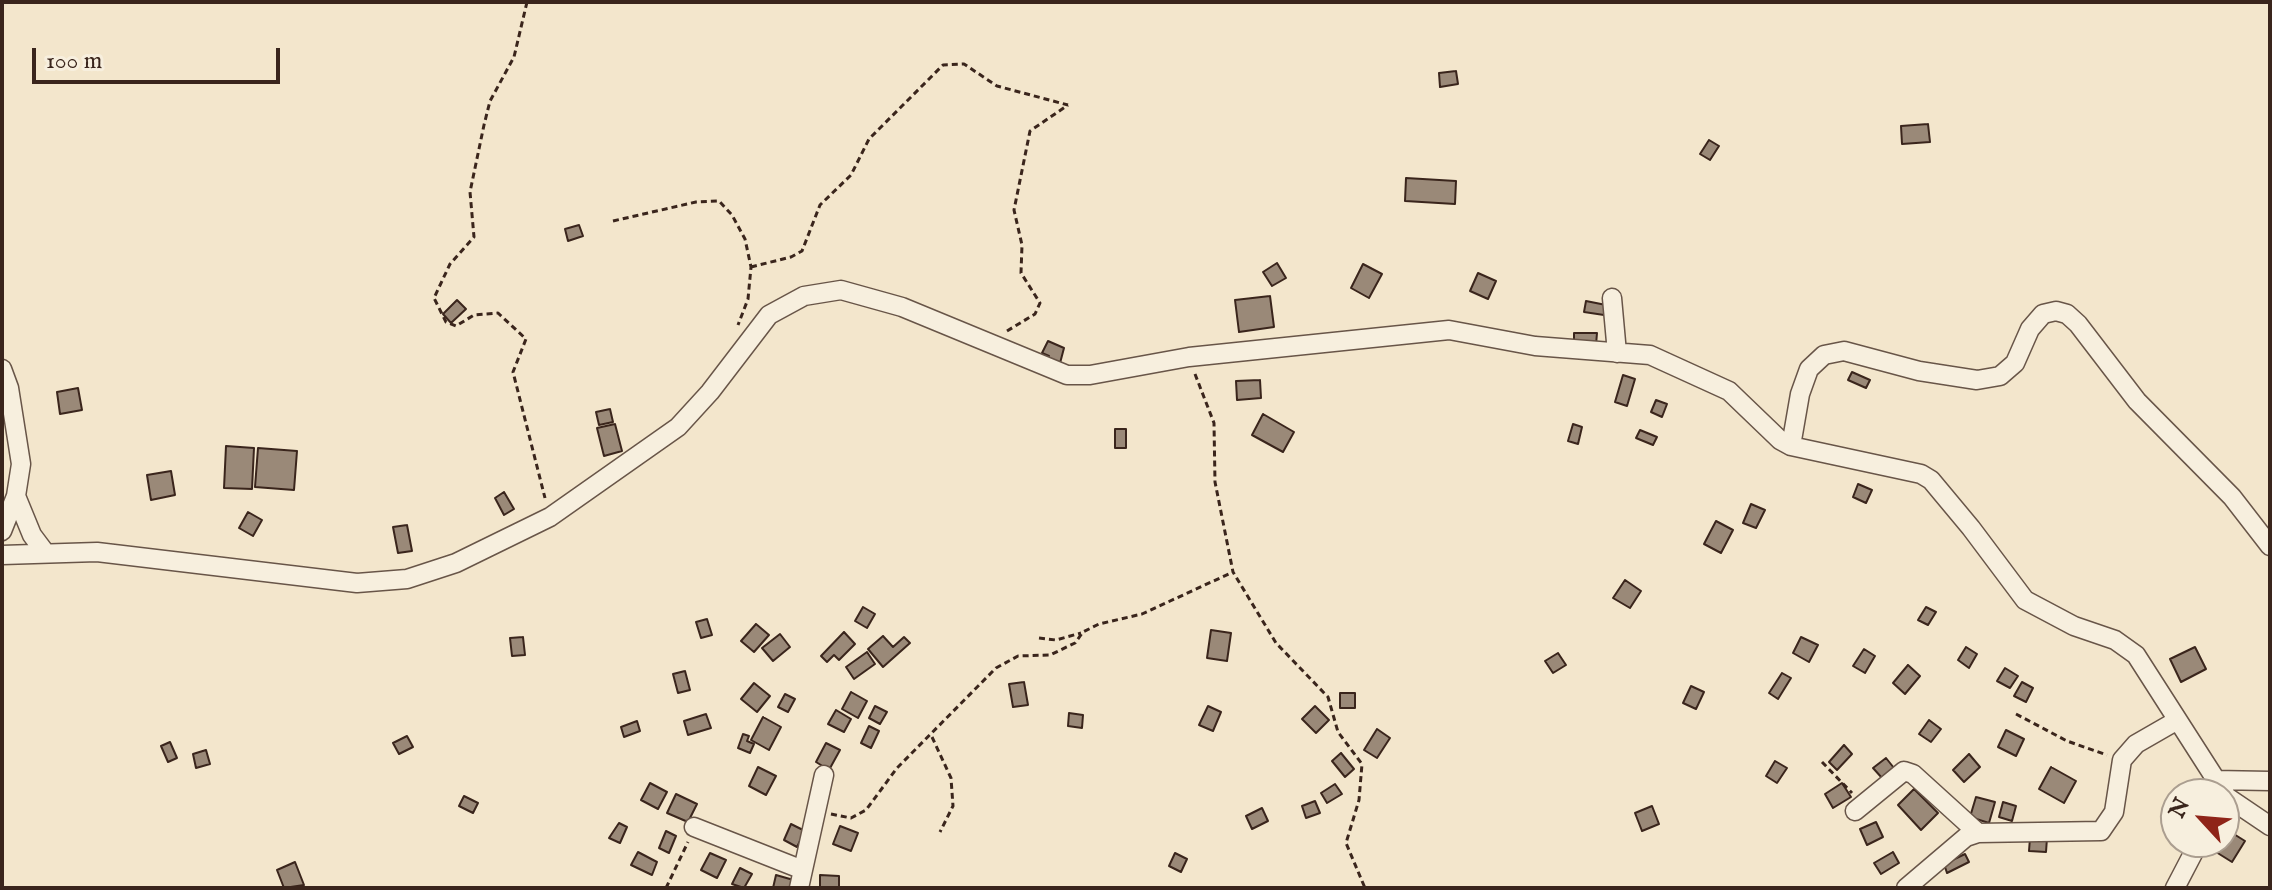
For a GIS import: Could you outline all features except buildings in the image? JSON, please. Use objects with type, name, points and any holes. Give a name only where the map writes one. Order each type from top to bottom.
[{"type":"street","points":[[2,555],[44,551],[159,557],[357,583],[407,579],[456,563],[550,517],[678,427],[710,392],[769,315],[804,296],[841,290],[902,307],[1067,375],[1090,375],[1189,357],[1449,330],[1535,346],[1650,355],[1729,391],[1780,440],[1791,446],[1921,474],[1931,480],[1971,528],[2015,591],[2047,613],[2115,640],[2136,655],[2213,778]]},
{"type":"street","points":[[1612,298],[1617,353]]},
{"type":"street","points":[[1791,446],[1800,394],[1809,369],[1824,355],[1844,351],[1919,371],[1977,380],[2000,376],[2015,363],[2030,329],[2043,314],[2056,311],[2067,314],[2078,324],[2137,401],[2232,497],[2270,546]]},
{"type":"street","points":[[2,369],[19,439],[21,464],[16,496],[2,531]]},
{"type":"street","points":[[16,496],[27,525],[44,551]]},
{"type":"street","points":[[1906,888],[1966,837],[1978,833],[2101,831],[2114,812],[2122,760],[2136,744],[2176,721]]},
{"type":"street","points":[[1860,807],[1904,771],[1913,774],[1978,833]]},
{"type":"street","points":[[694,827],[801,879],[824,775]]},
{"type":"street","points":[[2240,780],[2270,781]]},
{"type":"street","points":[[2240,808],[2270,826]]},
{"type":"street","points":[[2175,888],[2191,858]]},
{"type":"path","points":[[527,2],[514,57],[490,101],[484,125],[470,192],[474,237],[450,264],[434,298],[446,322],[456,326],[474,315],[498,313],[526,339],[513,372],[550,517]]},
{"type":"path","points":[[751,267],[791,257],[802,251],[820,205],[851,175],[869,139],[886,119],[943,65],[964,64],[997,86],[1068,105],[1030,131],[1014,198],[1022,245],[1021,273],[1040,303],[1038,310],[990,342]]},
{"type":"path","points":[[613,221],[696,202],[719,201],[732,215],[745,239],[751,267],[748,299],[736,333]]},
{"type":"path","points":[[1189,357],[1214,423],[1215,482],[1233,572],[1276,643],[1328,697],[1338,732],[1362,764],[1359,800],[1346,843],[1365,888]]},
{"type":"path","points":[[1039,638],[1068,639],[1109,620],[1142,614],[1233,572]]},
{"type":"path","points":[[817,812],[851,818],[866,810],[897,768],[932,737],[996,668],[1018,656],[1050,655],[1075,643],[1083,632]]},
{"type":"path","points":[[2016,714],[2067,741],[2122,760]]},
{"type":"path","points":[[932,737],[951,778],[953,806],[940,832]]},
{"type":"path","points":[[1822,762],[1860,807]]},
{"type":"path","points":[[666,888],[694,827]]}]
